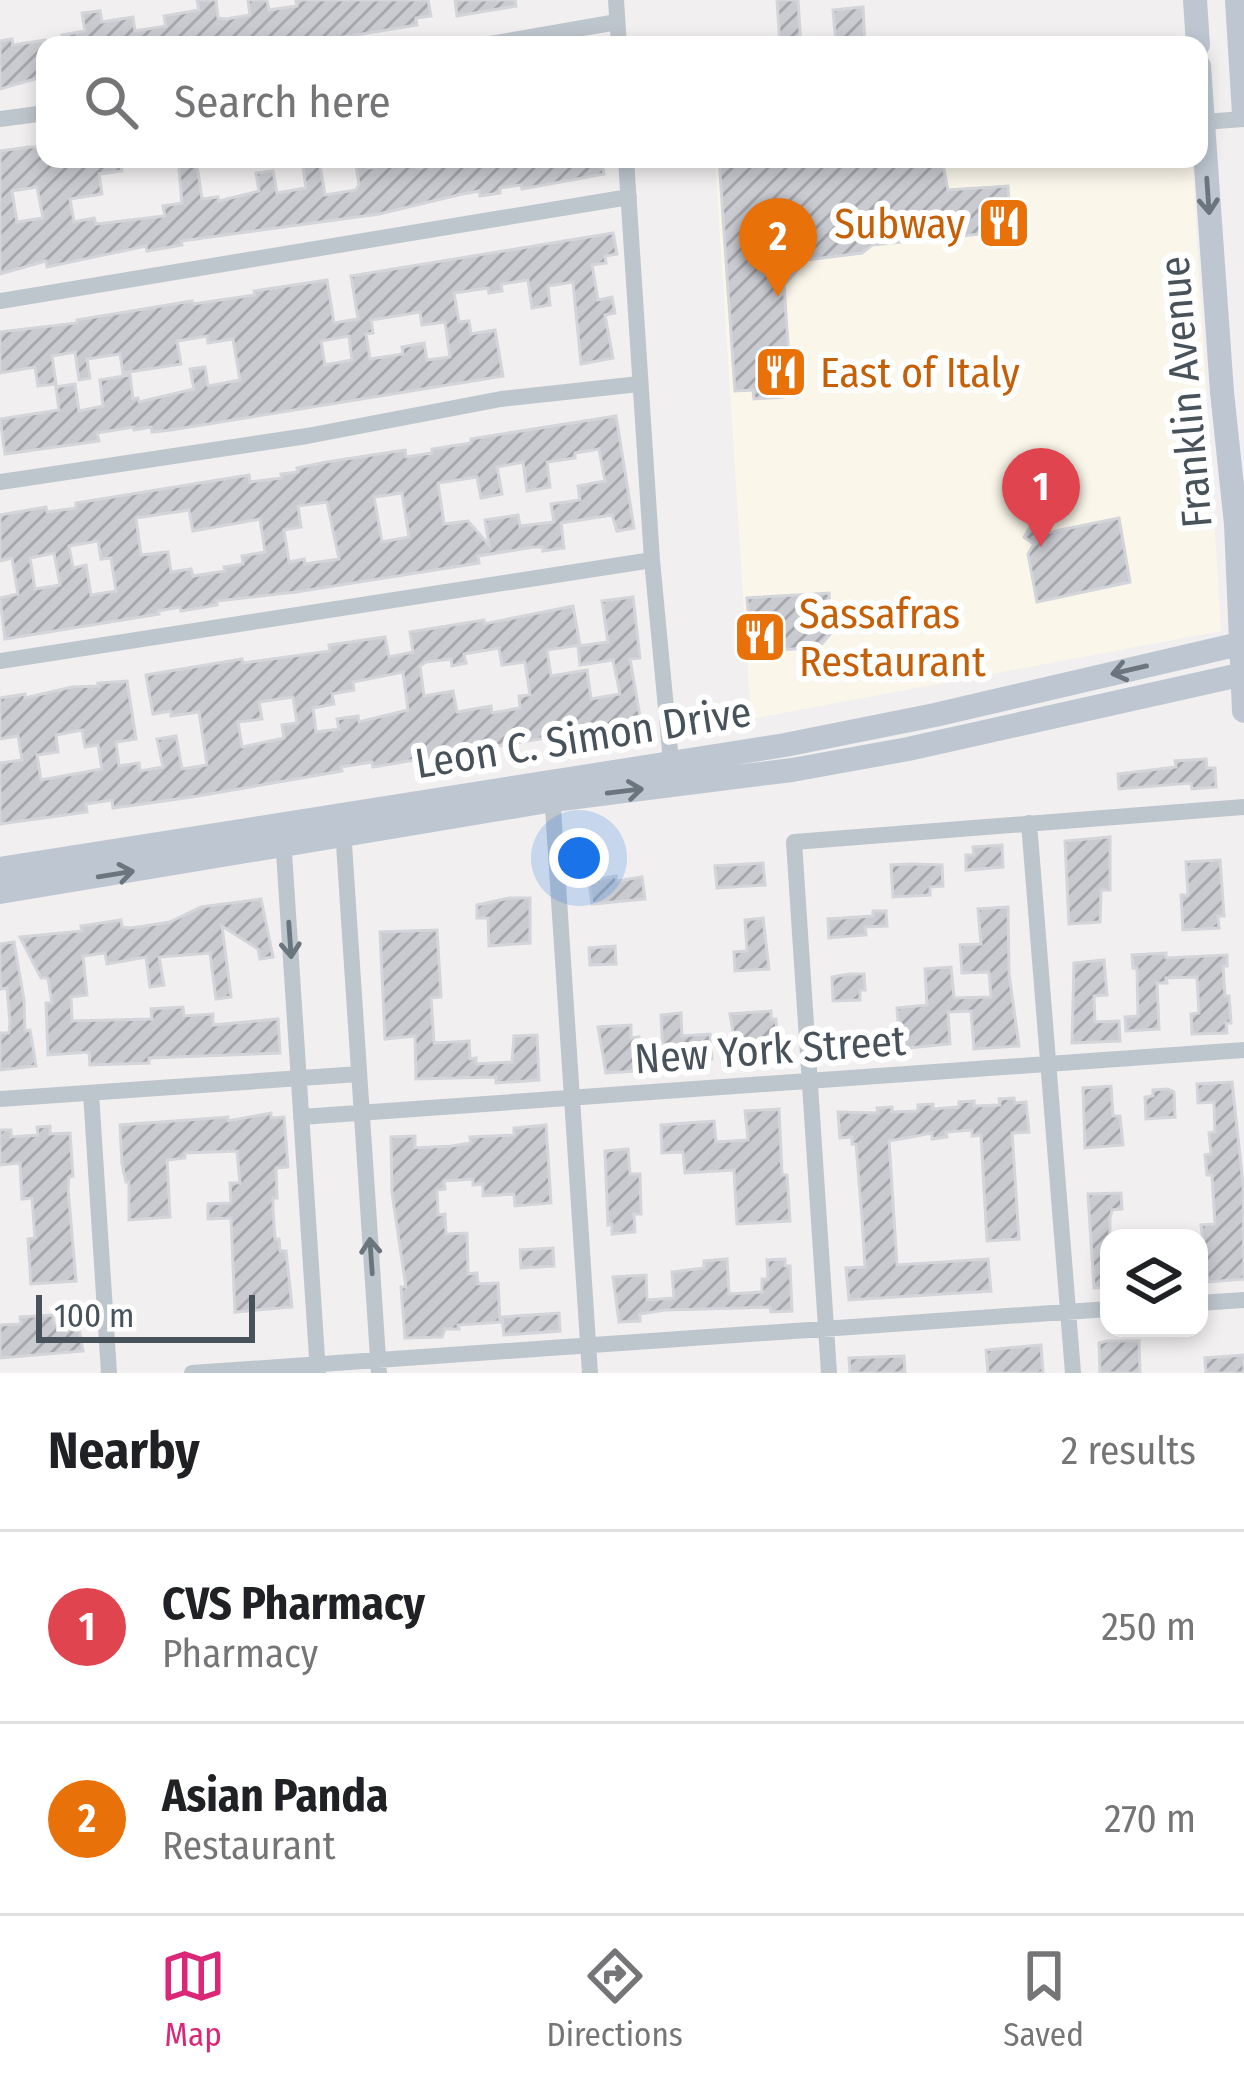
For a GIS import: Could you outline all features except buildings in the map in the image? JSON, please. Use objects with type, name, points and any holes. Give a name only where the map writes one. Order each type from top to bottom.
[{"type":"main road","points":[[1195,0],[1197,36]]},
{"type":"main road","points":[[1237,0],[1244,116]]},
{"type":"main road","name":"Franklin Avenue","points":[[1207,168],[1244,644],[1244,711]]},
{"type":"main road","name":"Leon C. Simon Drive","points":[[788,757],[968,707],[1244,644]]},
{"type":"main road","name":"Leon C. Simon Drive","points":[[0,869],[283,835],[788,757],[879,754],[1243,674]]},
{"type":"main road","points":[[879,754],[962,719],[968,707],[1013,726]]},
{"type":"main road","name":"Leon C. Simon Drive","points":[[0,892],[283,835]]},
{"type":"street","points":[[616,0],[618,36]]},
{"type":"street","points":[[536,36],[617,22]]},
{"type":"street","points":[[0,119],[36,114]]},
{"type":"street","points":[[1208,121],[1244,116]]},
{"type":"street","points":[[626,168],[652,560],[672,773]]},
{"type":"street","points":[[0,301],[628,197]]},
{"type":"street","points":[[0,482],[307,436],[501,399],[639,384]]},
{"type":"street","points":[[0,661],[652,560]]},
{"type":"street","points":[[552,790],[590,1373]]},
{"type":"street","points":[[829,1373],[794,842],[1244,807]]},
{"type":"street","points":[[1030,823],[1073,1373]]},
{"type":"street","points":[[343,826],[379,1366]]},
{"type":"street","points":[[283,835],[317,1368]]},
{"type":"street","name":"New York Street","points":[[301,1117],[1244,1049]]},
{"type":"street","points":[[0,1099],[359,1074]]},
{"type":"street","points":[[91,1093],[109,1373]]},
{"type":"street","points":[[1208,1302],[1244,1300]]},
{"type":"street","points":[[192,1373],[379,1366],[589,1345],[1100,1310]]},
{"type":"shaded area","points":[[716,168],[1193,168],[1221,631],[751,719]]},
{"type":"place","name":"Subway","points":[[1004,223]]},
{"type":"place","name":"Asian Panda","points":[[778,297]]},
{"type":"place","name":"East of Italy","points":[[781,372]]},
{"type":"place","name":"CVS Pharmacy","points":[[1041,547]]},
{"type":"place","name":"Sassafras Restaurant","points":[[760,637]]}]
